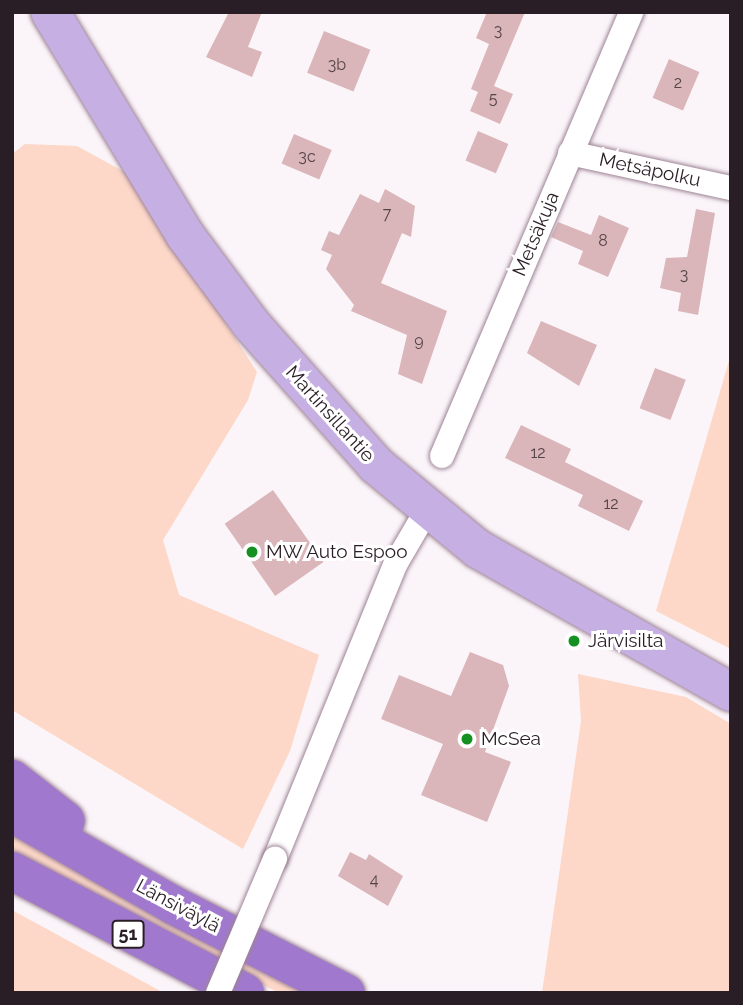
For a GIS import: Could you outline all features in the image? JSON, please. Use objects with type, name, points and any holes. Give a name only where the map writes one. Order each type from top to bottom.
[{"type":"highway","points":[[12,779],[173,905]]},
{"type":"highway","name":"Länsiväylä","points":[[12,813],[173,905],[346,993]]},
{"type":"highway","name":"51","points":[[12,872],[245,993]]},
{"type":"main road","name":"Martinsillantie","points":[[50,12],[185,235],[251,324],[376,465],[427,510],[537,584],[731,692]]},
{"type":"street","name":"Metsäkuja","points":[[442,456],[631,12]]},
{"type":"street","name":"Metsäpolku","points":[[570,153],[731,188]]},
{"type":"street","points":[[218,993],[396,564],[427,510]]},
{"type":"shaded area","points":[[25,144],[77,146],[130,175],[257,372],[248,400],[163,540],[179,595],[319,655],[290,751],[243,849],[12,710],[12,154]]},
{"type":"shaded area","points":[[731,354],[731,649],[656,611]]},
{"type":"shaded area","points":[[578,674],[686,697],[731,724],[731,993],[542,993],[581,721]]},
{"type":"shaded area","points":[[12,835],[309,993],[279,993],[92,895],[12,850]]},
{"type":"shaded area","points":[[12,910],[164,993],[12,993]]},
{"type":"building","points":[[229,12],[262,12],[248,47],[262,52],[252,77],[206,57]]},
{"type":"building","points":[[487,12],[525,12],[494,86],[513,94],[500,124],[470,111],[478,92],[471,89],[489,44],[476,38]]},
{"type":"building","points":[[324,31],[370,50],[354,91],[307,73]]},
{"type":"building","points":[[669,59],[699,72],[683,111],[653,98]]},
{"type":"building","points":[[478,131],[508,144],[496,173],[465,160]]},
{"type":"building","points":[[294,134],[332,150],[319,179],[281,163]]},
{"type":"building","points":[[385,189],[415,206],[411,237],[402,233],[381,283],[447,311],[422,384],[398,374],[407,335],[351,311],[354,305],[326,269],[332,255],[321,250],[329,231],[339,235],[360,194],[379,203]]},
{"type":"building","points":[[696,209],[715,213],[698,315],[678,311],[681,293],[660,288],[666,258],[687,257]]},
{"type":"building","points":[[599,215],[629,228],[608,277],[578,264],[583,251],[551,237],[558,222],[591,235]]},
{"type":"building","points":[[541,321],[597,345],[579,386],[527,353]]},
{"type":"building","points":[[655,368],[686,380],[670,420],[640,408]]},
{"type":"building","points":[[521,425],[571,449],[565,462],[643,501],[629,531],[578,506],[583,495],[505,458]]},
{"type":"building","points":[[273,490],[323,562],[275,596],[225,524]]},
{"type":"building","name":"McSea","points":[[470,652],[503,665],[509,686],[485,752],[511,762],[487,822],[421,795],[443,744],[381,719],[399,675],[451,696]]},
{"type":"building","points":[[350,852],[366,860],[369,854],[403,876],[388,906],[338,876]]},
{"type":"place","name":"MW Auto Espoo","points":[[252,552]]},
{"type":"place","name":"Järvisilta","points":[[574,641]]},
{"type":"place","name":"McSea","points":[[467,739]]}]
